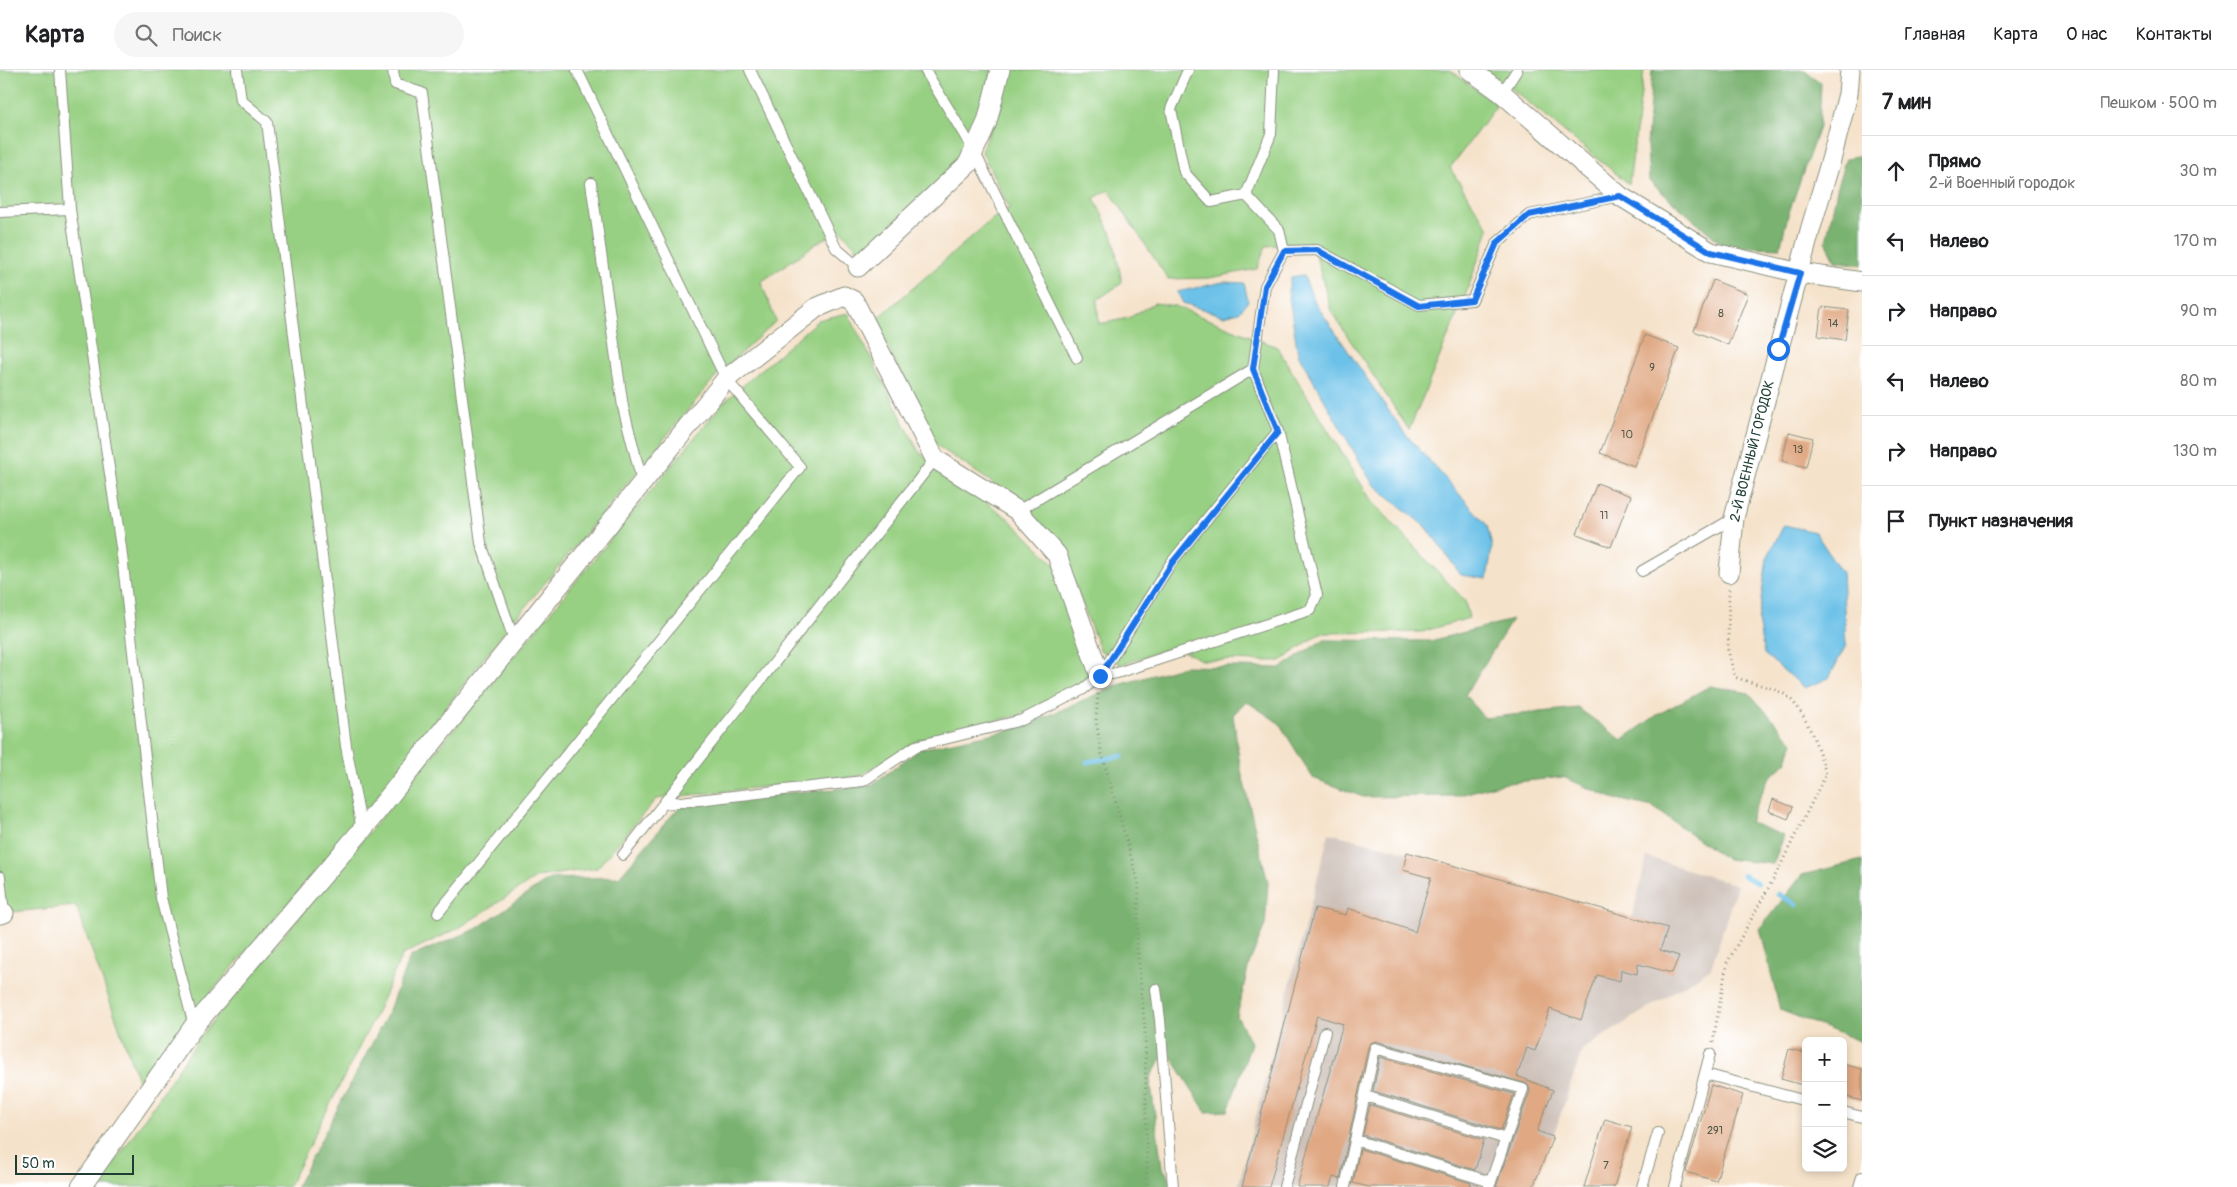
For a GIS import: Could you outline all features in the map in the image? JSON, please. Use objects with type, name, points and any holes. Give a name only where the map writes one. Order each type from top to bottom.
[{"type":"street","points":[[858,267],[968,164],[987,122],[1000,70]]},
{"type":"street","points":[[1470,70],[1502,93],[1620,196],[1711,252],[1800,273],[1862,282]]},
{"type":"street","name":"2-Й ВОЕННЫЙ ГОРОДОК","points":[[1729,573],[1734,518],[1848,94],[1850,70]]},
{"type":"street","points":[[81,1187],[194,1026],[362,830],[726,379],[816,308],[844,296],[854,301],[935,459],[1018,511],[1057,555],[1100,676]]},
{"type":"lane","points":[[60,70],[70,209],[121,547],[161,898],[194,1026]]},
{"type":"lane","points":[[237,70],[241,100],[267,122],[346,746],[362,830]]},
{"type":"lane","points":[[393,70],[395,84],[422,93],[481,543],[514,640]]},
{"type":"lane","points":[[438,913],[800,467],[726,379],[576,70]]},
{"type":"lane","points":[[750,70],[836,248],[858,267]]},
{"type":"lane","points":[[925,70],[974,151],[1077,358]]},
{"type":"lane","points":[[1188,70],[1172,109],[1184,172],[1211,202],[1246,195]]},
{"type":"lane","points":[[1246,195],[1271,134],[1274,70]]},
{"type":"lane","points":[[1502,93],[1517,70]]},
{"type":"lane","points":[[591,183],[623,407],[642,481]]},
{"type":"lane","points":[[1100,676],[1117,673],[1310,610],[1316,595],[1278,432],[1253,369],[1265,286],[1284,251],[1279,230],[1246,195]]},
{"type":"lane","points":[[1284,251],[1317,250],[1419,306],[1472,300],[1497,243],[1529,215],[1620,196]]},
{"type":"lane","points":[[0,212],[70,209]]},
{"type":"lane","points":[[1018,511],[1253,369]]},
{"type":"lane","points":[[663,804],[863,781],[916,746],[1022,720],[1082,690],[1100,676],[1172,563],[1278,432]]},
{"type":"lane","points":[[623,855],[935,459]]},
{"type":"lane","points":[[1642,572],[1734,518]]},
{"type":"lane","points":[[0,877],[2,913]]},
{"type":"lane","points":[[1156,989],[1173,1187]]},
{"type":"lane","points":[[1284,1187],[1325,1032]]},
{"type":"lane","points":[[1345,1187],[1355,1140],[1365,1096],[1375,1048],[1523,1088],[1490,1185],[1355,1140]]},
{"type":"lane","points":[[1675,1187],[1710,1054]]},
{"type":"lane","points":[[1705,1074],[1802,1100]]},
{"type":"lane","points":[[1365,1096],[1506,1139]]},
{"type":"lane","points":[[1847,1113],[1862,1117]]},
{"type":"lane","points":[[1642,1187],[1658,1133]]},
{"type":"lane","points":[[1859,1187],[1862,1177]]},
{"type":"path","points":[[1710,1054],[1727,963],[1775,876],[1826,774],[1817,743],[1795,704],[1781,692],[1735,677],[1728,650],[1729,573]]},
{"type":"path","points":[[1100,676],[1096,720],[1101,751],[1139,885],[1137,946],[1145,1030],[1147,1187]]},
{"type":"shaded area","points":[[1329,833],[1407,852],[1632,918],[1647,857],[1737,885],[1711,968],[1582,1050],[1553,1137],[1533,1187],[1238,1187]]},
{"type":"green space","points":[[0,70],[992,70],[980,119],[962,160],[861,253],[841,230],[820,241],[761,282],[776,321],[717,375],[501,636],[350,832],[206,998],[139,1083],[76,906],[0,913]]},
{"type":"green space","points":[[1010,70],[1450,70],[1497,105],[1450,168],[1489,229],[1467,291],[1409,430],[1331,311],[1312,242],[1266,246],[1257,269],[1209,278],[1168,279],[1109,190],[1094,198],[1113,237],[1122,283],[1097,300],[1099,324],[1129,318],[1154,303],[1175,306],[1277,347],[1371,500],[1465,601],[1469,618],[1422,632],[1320,633],[1281,661],[1201,660],[1175,646],[1121,665],[1100,650],[1063,554],[1015,498],[936,445],[875,321],[991,220],[1009,208],[981,150],[999,112]]},
{"type":"green space","points":[[1485,70],[1644,70],[1629,184],[1513,90]]},
{"type":"green space","points":[[1652,70],[1805,70],[1821,83],[1819,127],[1788,215],[1780,248],[1724,246],[1649,181],[1647,146]]},
{"type":"green space","points":[[1862,155],[1862,265],[1836,261],[1826,242],[1839,180],[1846,158]]},
{"type":"green space","points":[[848,313],[919,452],[1009,519],[1053,562],[1092,678],[1020,715],[918,740],[860,776],[656,799],[597,868],[537,877],[459,928],[402,955],[377,1012],[288,1187],[98,1187],[200,1037],[723,403],[818,320]]},
{"type":"green space","points":[[1512,620],[1465,695],[1484,718],[1578,708],[1622,740],[1657,715],[1710,686],[1749,693],[1793,742],[1787,761],[1768,779],[1749,822],[1784,836],[1773,864],[1726,859],[1653,807],[1612,798],[1563,777],[1499,784],[1456,796],[1363,797],[1313,778],[1279,723],[1246,701],[1233,715],[1240,766],[1268,883],[1265,925],[1249,964],[1237,1016],[1251,1043],[1228,1111],[1206,1112],[1167,1050],[1150,1078],[1162,1167],[1177,1187],[296,1187],[386,1017],[410,957],[476,929],[549,879],[619,877],[679,807],[775,794],[870,786],[920,749],[1023,727],[1115,686],[1185,666],[1281,668],[1323,640],[1430,641]]},
{"type":"green space","points":[[1862,860],[1862,1042],[1780,1010],[1760,928],[1802,875]]},
{"type":"water","points":[[1303,275],[1316,304],[1402,430],[1487,525],[1492,547],[1487,579],[1461,575],[1428,529],[1372,483],[1298,354],[1288,291],[1291,277]]},
{"type":"water","points":[[1223,282],[1244,283],[1248,301],[1239,312],[1224,316],[1183,303],[1177,292]]},
{"type":"water","points":[[1784,525],[1815,532],[1842,573],[1846,645],[1829,678],[1805,688],[1764,654],[1758,621],[1767,558]]},
{"type":"building","points":[[1713,280],[1748,294],[1728,345],[1694,331]]},
{"type":"building","points":[[1822,307],[1849,310],[1845,340],[1818,336]]},
{"type":"building","points":[[1645,335],[1679,348],[1634,466],[1600,453]]},
{"type":"building","points":[[1789,432],[1813,438],[1806,467],[1782,461]]},
{"type":"building","points":[[1597,483],[1631,496],[1611,547],[1577,534]]},
{"type":"building","points":[[1773,799],[1793,807],[1788,819],[1769,811]]},
{"type":"building","points":[[1407,852],[1668,928],[1660,950],[1679,956],[1672,973],[1638,964],[1637,974],[1621,970],[1620,981],[1597,975],[1581,1020],[1550,1009],[1535,1051],[1527,1048],[1517,1076],[1553,1090],[1537,1131],[1553,1137],[1533,1187],[1496,1187],[1530,1091],[1528,1084],[1376,1041],[1370,1043],[1368,1047],[1340,1179],[1333,1177],[1330,1187],[1297,1187],[1343,1024],[1317,1016],[1269,1187],[1242,1187],[1315,908],[1346,915],[1348,908],[1415,932],[1431,878],[1403,870]]},
{"type":"building","points":[[1789,1049],[1802,1052],[1802,1085],[1781,1079]]},
{"type":"building","points":[[1380,1057],[1514,1094],[1501,1130],[1373,1091]]},
{"type":"building","points":[[1847,1065],[1862,1069],[1862,1101],[1847,1097]]},
{"type":"building","points":[[1711,1085],[1743,1095],[1716,1181],[1686,1172]]},
{"type":"building","points":[[1370,1105],[1484,1140],[1475,1170],[1363,1135]]},
{"type":"building","points":[[1605,1119],[1632,1127],[1614,1187],[1584,1187]]},
{"type":"building","points":[[1360,1149],[1471,1183],[1470,1187],[1369,1187],[1353,1183]]},
{"type":"waterway","points":[[1087,762],[1122,756]]},
{"type":"waterway","points":[[1743,875],[1757,883]]},
{"type":"waterway","points":[[1778,894],[1797,905]]},
{"type":"route","points":[[1100,676],[1172,563],[1278,432],[1253,369],[1265,286],[1284,251],[1317,250],[1419,306],[1472,300],[1497,243],[1529,215],[1620,196],[1711,252],[1800,273],[1778,349]]}]
